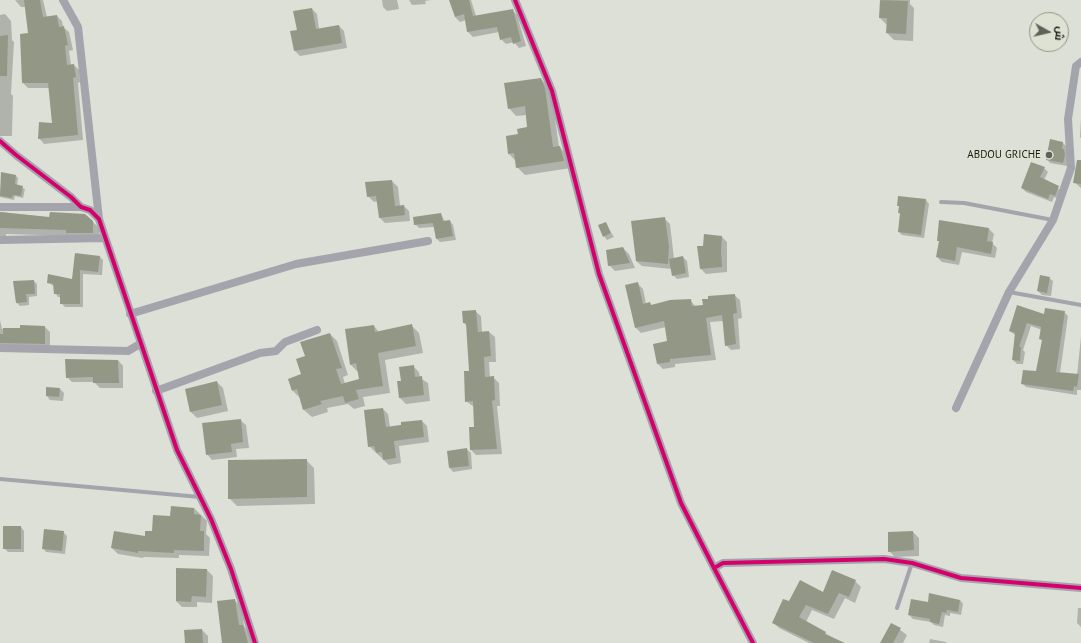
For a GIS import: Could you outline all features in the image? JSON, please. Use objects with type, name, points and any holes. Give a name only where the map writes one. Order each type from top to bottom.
[{"type":"street","points":[[63,0],[78,27],[99,219],[176,450],[202,497],[231,569],[255,643]]},
{"type":"street","points":[[515,0],[552,91],[599,274],[681,503],[753,643]]},
{"type":"street","points":[[956,408],[1009,292],[1053,220],[1071,168],[1068,119],[1076,66],[1081,62]]},
{"type":"street","points":[[0,141],[71,197],[81,208]]},
{"type":"street","points":[[0,207],[81,208],[90,210],[99,219]]},
{"type":"street","points":[[0,240],[105,238]]},
{"type":"street","points":[[130,314],[296,264],[428,241]]},
{"type":"street","points":[[156,391],[260,353],[276,351],[285,342],[317,330]]},
{"type":"street","points":[[0,348],[128,351],[140,344]]},
{"type":"street","points":[[714,568],[723,563],[884,559],[912,563],[961,578],[1081,588]]},
{"type":"lane","points":[[941,202],[964,203],[1053,220]]},
{"type":"lane","points":[[1009,292],[1081,305]]},
{"type":"lane","points":[[0,479],[202,497]]},
{"type":"lane","points":[[897,608],[912,563]]},
{"type":"building","points":[[24,0],[40,0],[43,17],[57,15],[59,27],[64,26],[68,45],[65,46],[67,65],[74,64],[76,77],[73,78],[78,135],[38,139],[39,122],[52,123],[48,83],[22,83],[20,34],[28,33]]},
{"type":"building","points":[[449,0],[469,0],[473,16],[513,9],[521,41],[513,44],[511,37],[500,40],[497,27],[467,32],[464,14],[455,17]]},
{"type":"building","points":[[880,0],[908,1],[906,34],[886,33],[887,18],[879,18]]},
{"type":"building","points":[[312,8],[316,29],[339,25],[342,43],[294,51],[290,31],[297,30],[293,11]]},
{"type":"building","points":[[8,35],[7,76],[0,76],[0,36]]},
{"type":"building","points":[[541,78],[545,88],[553,147],[560,146],[564,161],[516,168],[514,153],[508,154],[506,136],[518,134],[517,129],[527,127],[525,106],[508,109],[504,83]]},
{"type":"building","points":[[1050,139],[1063,142],[1062,149],[1064,149],[1065,155],[1063,163],[1046,160]]},
{"type":"building","points":[[1077,160],[1081,160],[1081,184],[1073,183]]},
{"type":"building","points":[[1031,162],[1045,167],[1040,177],[1059,186],[1055,196],[1050,194],[1048,199],[1021,188]]},
{"type":"building","points":[[1,172],[16,175],[15,184],[23,186],[21,196],[13,195],[12,198],[0,196]]},
{"type":"building","points":[[392,180],[395,206],[404,205],[405,215],[379,218],[376,196],[367,197],[365,182]]},
{"type":"building","points":[[898,196],[926,199],[921,235],[898,232],[900,213],[898,213],[899,206],[897,206]]},
{"type":"building","points":[[0,212],[49,217],[50,212],[85,214],[93,221],[93,233],[66,233],[66,230],[0,228]]},
{"type":"building","points":[[441,213],[443,221],[450,220],[453,236],[436,239],[433,223],[414,225],[413,217]]},
{"type":"building","points":[[665,217],[669,246],[668,264],[636,261],[631,221]]},
{"type":"building","points":[[939,220],[989,228],[987,241],[993,242],[991,254],[957,247],[955,261],[936,257],[939,241],[937,241]]},
{"type":"building","points":[[606,222],[611,233],[603,237],[598,225]]},
{"type":"building","points":[[704,234],[722,236],[722,267],[700,269],[697,246],[703,246]]},
{"type":"building","points":[[623,247],[630,263],[608,266],[606,250]]},
{"type":"building","points":[[75,253],[100,256],[98,272],[80,270],[80,304],[60,304],[60,294],[54,294],[53,284],[47,283],[48,274],[72,279]]},
{"type":"building","points":[[683,256],[686,273],[672,276],[669,259]]},
{"type":"building","points":[[1040,275],[1050,277],[1047,293],[1037,291]]},
{"type":"building","points":[[34,280],[35,294],[26,294],[27,302],[16,303],[13,281]]},
{"type":"building","points":[[638,282],[643,304],[650,302],[651,305],[670,300],[691,299],[692,306],[703,305],[702,299],[708,299],[708,296],[735,294],[737,313],[733,314],[736,344],[725,346],[722,315],[706,318],[711,355],[670,359],[670,362],[657,364],[653,344],[667,341],[664,321],[635,328],[625,285]]},
{"type":"building","points":[[1017,305],[1044,314],[1045,308],[1065,311],[1056,372],[1079,374],[1077,387],[1074,386],[1073,391],[1021,384],[1023,370],[1036,371],[1042,340],[1039,339],[1041,327],[1027,323],[1019,347],[1021,347],[1020,361],[1012,360],[1015,333],[1009,331]]},
{"type":"building","points":[[476,310],[478,332],[489,331],[491,356],[484,357],[485,377],[494,376],[495,400],[492,401],[497,449],[470,450],[469,427],[474,427],[473,401],[465,402],[464,371],[469,371],[466,323],[463,323],[462,311]]},
{"type":"building","points":[[412,324],[416,346],[378,353],[383,386],[356,390],[359,399],[345,403],[343,396],[320,401],[322,404],[303,410],[297,389],[292,391],[288,379],[301,374],[296,359],[305,356],[300,342],[330,333],[342,368],[336,369],[341,384],[359,379],[356,363],[350,365],[345,329],[374,325],[375,332]]},
{"type":"building","points":[[20,325],[45,326],[45,344],[0,343],[0,334],[3,334],[3,328],[20,328]]},
{"type":"building","points":[[65,359],[118,360],[119,383],[93,383],[93,377],[66,378]]},
{"type":"building","points":[[414,365],[415,377],[422,376],[424,395],[399,398],[397,381],[401,381],[399,367]]},
{"type":"building","points":[[217,381],[222,405],[190,412],[185,389]]},
{"type":"building","points":[[46,387],[60,388],[59,397],[46,396]]},
{"type":"building","points":[[383,408],[386,427],[401,425],[401,422],[422,420],[424,437],[394,441],[396,458],[383,460],[382,452],[376,453],[374,446],[368,447],[364,410]]},
{"type":"building","points":[[241,419],[243,442],[231,444],[232,452],[206,455],[202,423]]},
{"type":"building","points":[[467,448],[469,466],[449,468],[447,451]]},
{"type":"building","points":[[307,459],[307,497],[228,499],[228,460]]},
{"type":"building","points":[[171,506],[194,508],[194,514],[201,515],[200,531],[204,531],[204,551],[174,550],[174,553],[138,551],[138,553],[111,548],[114,531],[145,536],[145,531],[152,531],[153,515],[170,516]]},
{"type":"building","points":[[3,526],[21,526],[21,549],[3,549]]},
{"type":"building","points":[[44,529],[64,531],[62,551],[42,549]]},
{"type":"building","points":[[913,531],[914,550],[888,552],[888,532]]},
{"type":"building","points":[[176,568],[207,569],[206,597],[192,596],[191,602],[176,601]]},
{"type":"building","points":[[832,570],[856,580],[849,597],[839,593],[828,614],[806,605],[799,617],[826,632],[825,634],[845,643],[814,643],[772,623],[783,599],[789,601],[800,580],[823,592]]},
{"type":"building","points":[[929,593],[960,600],[958,612],[947,610],[946,613],[942,612],[939,624],[930,622],[930,619],[908,615],[911,599],[928,602]]},
{"type":"building","points":[[235,599],[239,625],[243,625],[248,643],[222,643],[217,601]]},
{"type":"building","points":[[891,623],[901,628],[893,643],[880,643]]},
{"type":"building","points":[[202,629],[203,643],[185,643],[184,630]]},
{"type":"cycle path","points":[[515,0],[552,91],[599,274],[681,503],[714,568]]},
{"type":"cycle path","points":[[0,141],[71,197],[81,207],[90,210],[99,219],[177,450],[211,519],[231,569],[255,643]]},
{"type":"cycle path","points":[[753,643],[714,568],[723,563],[884,559],[912,563],[961,578],[1081,588]]},
{"type":"place","name":"ABDOU GRICHE","points":[[1049,155]]}]
